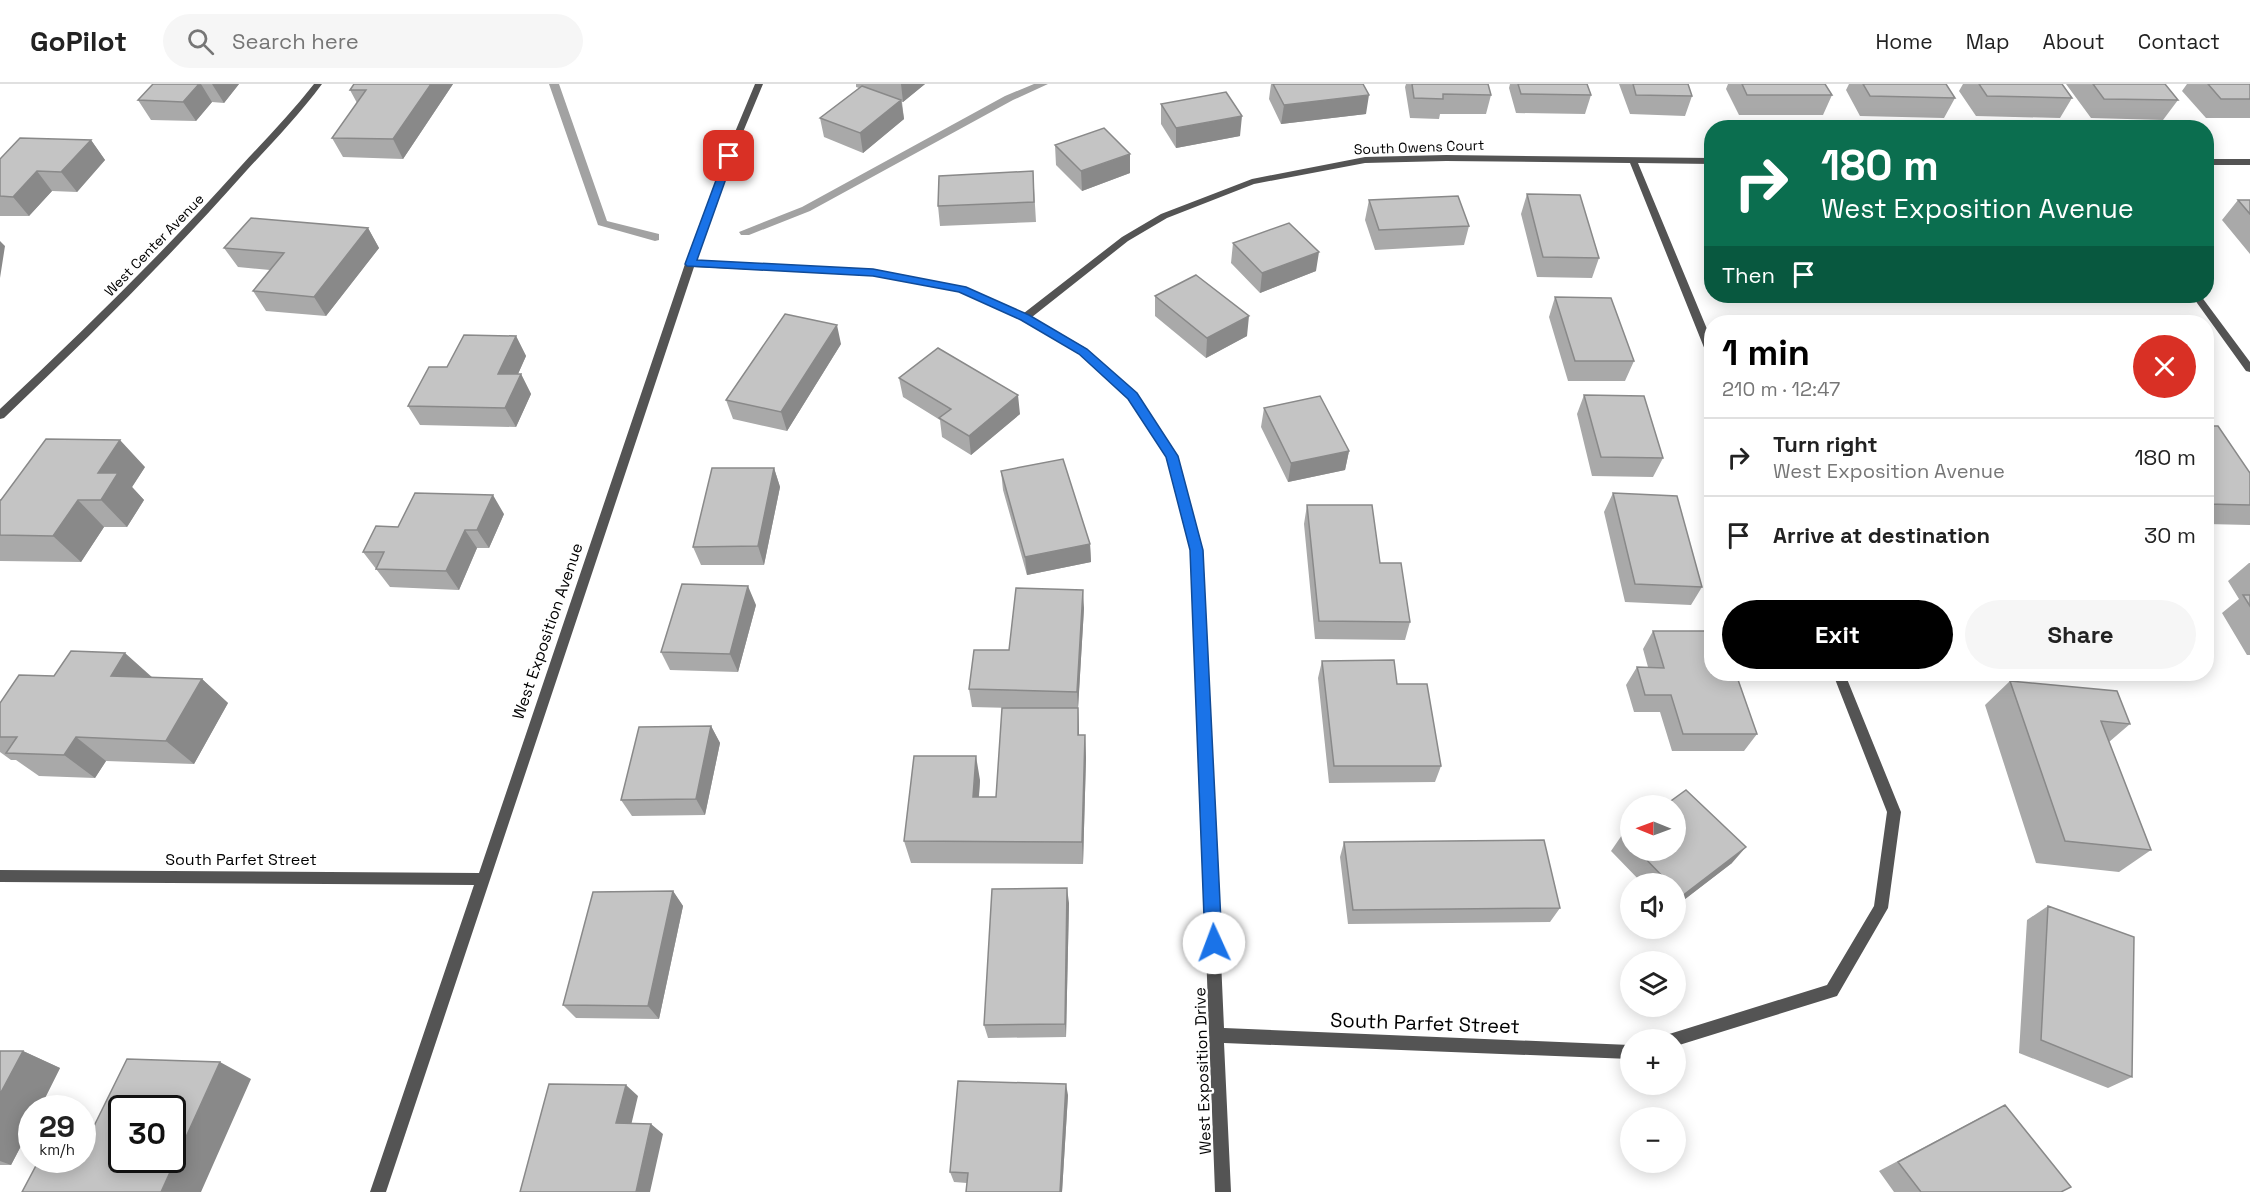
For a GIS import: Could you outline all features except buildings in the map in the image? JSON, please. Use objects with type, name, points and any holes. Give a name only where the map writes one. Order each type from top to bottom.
[{"type":"street","name":"West Center Avenue","points":[[0,415],[93,327],[208,208],[303,104],[318,84]]},
{"type":"street","name":"West Exposition Avenue","points":[[378,1192],[690,264],[729,156],[759,84]]},
{"type":"street","name":"South Owens Court","points":[[1025,317],[1125,239],[1164,216],[1252,182],[1365,160],[1446,158],[1704,161]]},
{"type":"street","points":[[1634,160],[1704,335]]},
{"type":"street","points":[[2214,162],[2250,162]]},
{"type":"street","name":"West Exposition Drive","points":[[690,264],[873,272],[962,289],[1025,317],[1083,351],[1132,396],[1172,456],[1197,550],[1223,1192]]},
{"type":"street","points":[[2214,320],[2250,369]]},
{"type":"street","points":[[1686,1035],[1832,991],[1881,908],[1894,812],[1842,681]]},
{"type":"street","name":"South Parfet Street","points":[[0,876],[483,879]]},
{"type":"street","name":"South Parfet Street","points":[[1218,1035],[1620,1052]]},
{"type":"waterway","points":[[554,84],[602,223],[655,237]]},
{"type":"waterway","points":[[745,232],[806,209],[1009,98],[1043,84]]},
{"type":"route","points":[[729,156],[690,264],[873,272],[962,289],[1025,317],[1083,351],[1132,396],[1172,456],[1197,550],[1214,943]]}]
